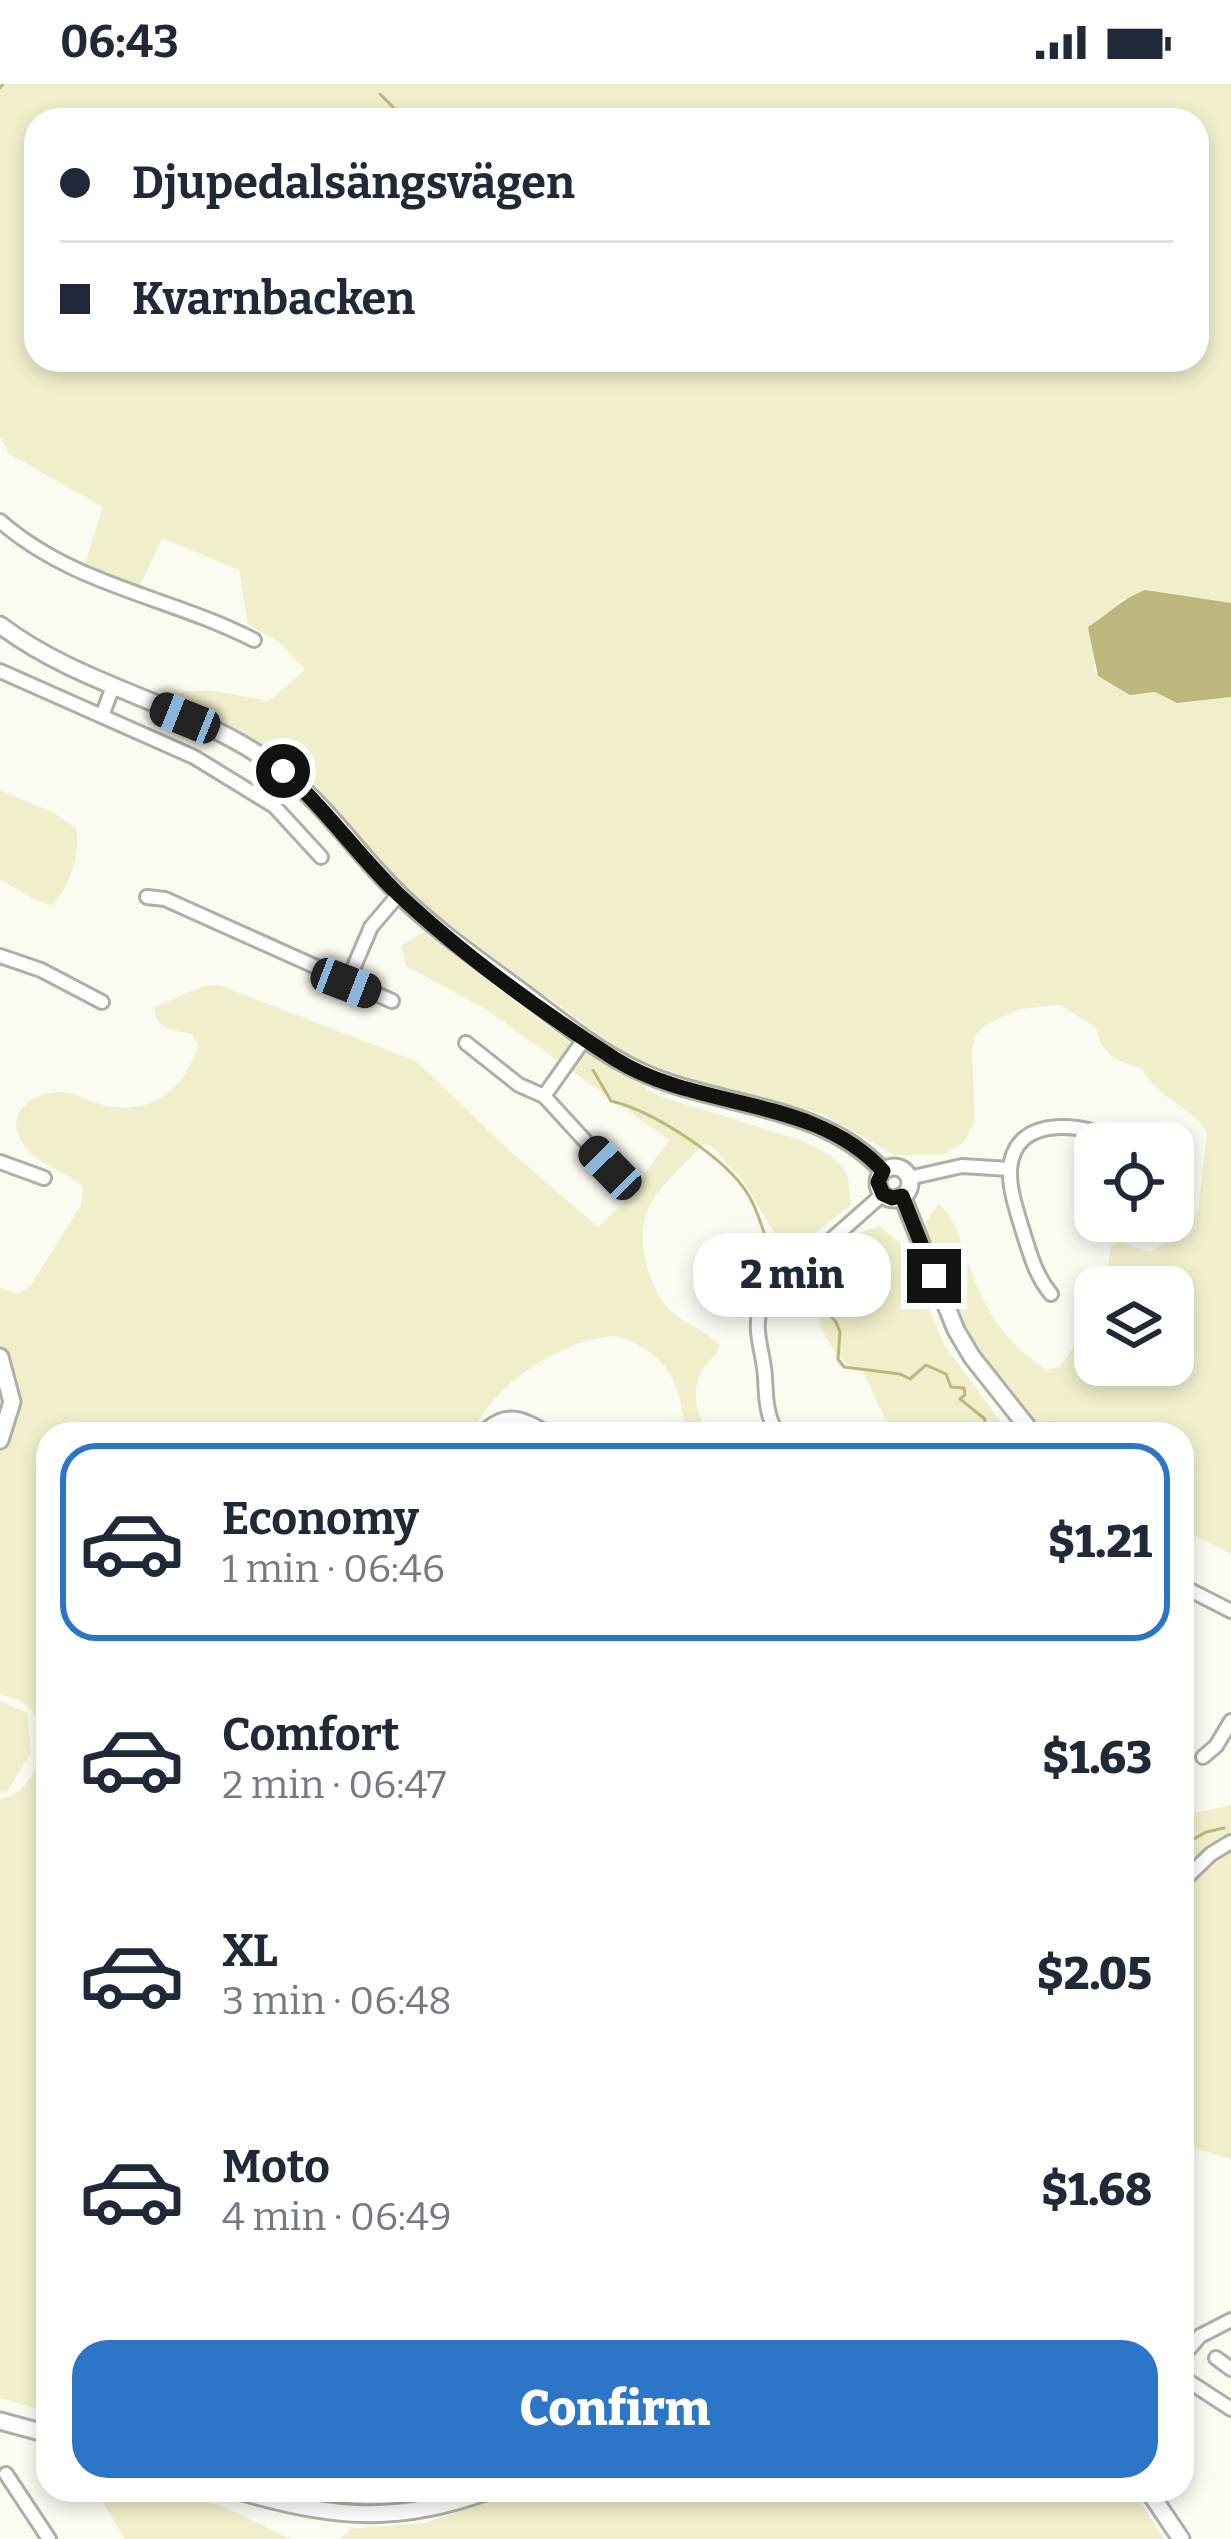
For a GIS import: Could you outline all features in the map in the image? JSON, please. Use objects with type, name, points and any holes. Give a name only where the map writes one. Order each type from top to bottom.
[{"type":"street","points":[[0,521],[38,553],[71,570],[254,640]]},
{"type":"street","points":[[0,625],[46,656],[112,689],[258,753],[312,797],[399,894],[448,936],[619,1061],[654,1077],[813,1123],[847,1139],[883,1171]]},
{"type":"street","points":[[0,670],[194,757],[274,806],[321,857]]},
{"type":"street","points":[[102,716],[112,689]]},
{"type":"street","points":[[346,983],[371,927],[399,894]]},
{"type":"street","points":[[147,896],[165,899],[392,1001]]},
{"type":"street","points":[[0,956],[41,970],[102,1002]]},
{"type":"street","points":[[544,1096],[586,1038]]},
{"type":"street","points":[[466,1043],[519,1085],[544,1096],[610,1168]]},
{"type":"street","points":[[1051,1294],[1035,1269],[1010,1169],[1024,1140],[1049,1127],[1074,1128]]},
{"type":"street","points":[[0,1162],[44,1178]]},
{"type":"street","points":[[909,1178],[962,1166],[1010,1169]]},
{"type":"street","points":[[897,1167],[909,1178],[908,1191],[892,1198],[883,1194],[878,1182],[883,1171],[897,1167]]},
{"type":"street","points":[[772,1422],[756,1341],[756,1318],[763,1300],[883,1194]]},
{"type":"street","points":[[902,1196],[956,1330],[1024,1422]]},
{"type":"street","points":[[0,1357],[12,1402],[0,1440]]},
{"type":"street","points":[[494,1422],[510,1417],[530,1422]]},
{"type":"street","points":[[1194,1592],[1231,1611]]},
{"type":"street","points":[[1203,1757],[1231,1721]]},
{"type":"street","points":[[1194,1870],[1231,1842]]},
{"type":"street","points":[[1194,2343],[1231,2320]]},
{"type":"street","points":[[1216,2358],[1231,2369]]},
{"type":"street","points":[[1194,2385],[1231,2409]]},
{"type":"street","points":[[0,2421],[36,2431]]},
{"type":"street","points":[[6,2474],[50,2539]]},
{"type":"street","points":[[292,2502],[357,2516],[427,2511],[454,2502]]},
{"type":"street","points":[[1157,2502],[1185,2539]]},
{"type":"street","points":[[1166,2502],[1185,2539]]},
{"type":"shaded area","points":[[0,84],[1231,84],[1231,603],[1122,599],[1104,619],[1088,627],[1095,649],[1094,671],[1118,687],[1155,692],[1176,703],[1231,697],[1231,1554],[1194,1535],[1194,1422],[1038,1422],[995,1374],[955,1308],[930,1245],[926,1221],[939,1204],[954,1224],[998,1324],[1046,1370],[1061,1366],[1074,1346],[1074,1386],[1194,1386],[1194,1266],[1108,1266],[1111,1247],[1120,1242],[1150,1252],[1166,1242],[1194,1242],[1207,1133],[1193,1116],[1157,1088],[1141,1068],[1111,1056],[1096,1028],[1061,1005],[1020,1009],[975,1035],[975,1121],[964,1142],[943,1155],[894,1155],[822,1114],[722,1089],[629,1057],[431,911],[386,869],[324,795],[270,751],[155,694],[209,690],[269,701],[305,670],[280,643],[248,624],[239,570],[162,538],[140,586],[84,566],[103,507],[9,454],[0,436]]},
{"type":"shaded area","points":[[1145,590],[1231,603],[1231,697],[1177,703],[1155,692],[1130,695],[1098,676],[1088,627]]},
{"type":"shaded area","points":[[0,790],[76,828],[73,869],[53,905],[0,879]]},
{"type":"shaded area","points":[[423,932],[569,1042],[659,1096],[800,1140],[830,1155],[848,1178],[851,1205],[790,1252],[742,1179],[704,1144],[653,1200],[643,1231],[656,1289],[673,1313],[720,1345],[697,1385],[704,1422],[684,1422],[669,1372],[649,1352],[617,1336],[575,1345],[532,1367],[495,1398],[479,1422],[36,1422],[36,1719],[27,1705],[0,1694],[0,1288],[19,1294],[31,1285],[81,1205],[83,1187],[42,1161],[21,1140],[17,1119],[28,1103],[49,1093],[68,1093],[124,1108],[165,1095],[185,1074],[198,1045],[192,1034],[162,1024],[155,1007],[203,986],[219,985],[416,1061],[598,1227],[625,1201],[669,1140],[485,1009],[406,966],[401,946]]},
{"type":"shaded area","points":[[880,1226],[900,1243],[945,1346],[1001,1422],[886,1421],[863,1371],[832,1347],[815,1308],[812,1281],[854,1235]]},
{"type":"shaded area","points":[[719,1236],[743,1282],[741,1290],[732,1294],[708,1286],[692,1262],[717,1248],[714,1238]]},
{"type":"shaded area","points":[[0,1701],[27,1713],[31,1752],[7,1792],[0,1791]]},
{"type":"shaded area","points":[[36,1765],[36,2408],[0,2398],[0,1799],[13,1795]]},
{"type":"shaded area","points":[[1231,1805],[1231,1832],[1194,1863],[1194,1813]]},
{"type":"shaded area","points":[[1231,1850],[1231,2159],[1194,2148],[1194,1882]]},
{"type":"shaded area","points":[[104,2502],[207,2502],[291,2539],[125,2539]]},
{"type":"shaded area","points":[[486,2502],[1140,2502],[1164,2539],[341,2539],[350,2529],[425,2523]]},
{"type":"waterway","points":[[0,88],[3,84]]},
{"type":"waterway","points":[[380,94],[394,108]]},
{"type":"waterway","points":[[593,1070],[611,1101],[667,1125],[738,1181],[772,1251],[787,1270]]},
{"type":"waterway","points":[[801,1283],[836,1322],[838,1359],[844,1367],[910,1379],[926,1365],[946,1374],[951,1387],[964,1388],[960,1399],[985,1422]]},
{"type":"waterway","points":[[1194,1839],[1224,1828]]},
{"type":"route","points":[[283,771],[399,894],[448,936],[619,1061],[654,1077],[813,1123],[847,1139],[883,1171],[878,1182],[883,1194],[902,1196],[934,1276]]}]
